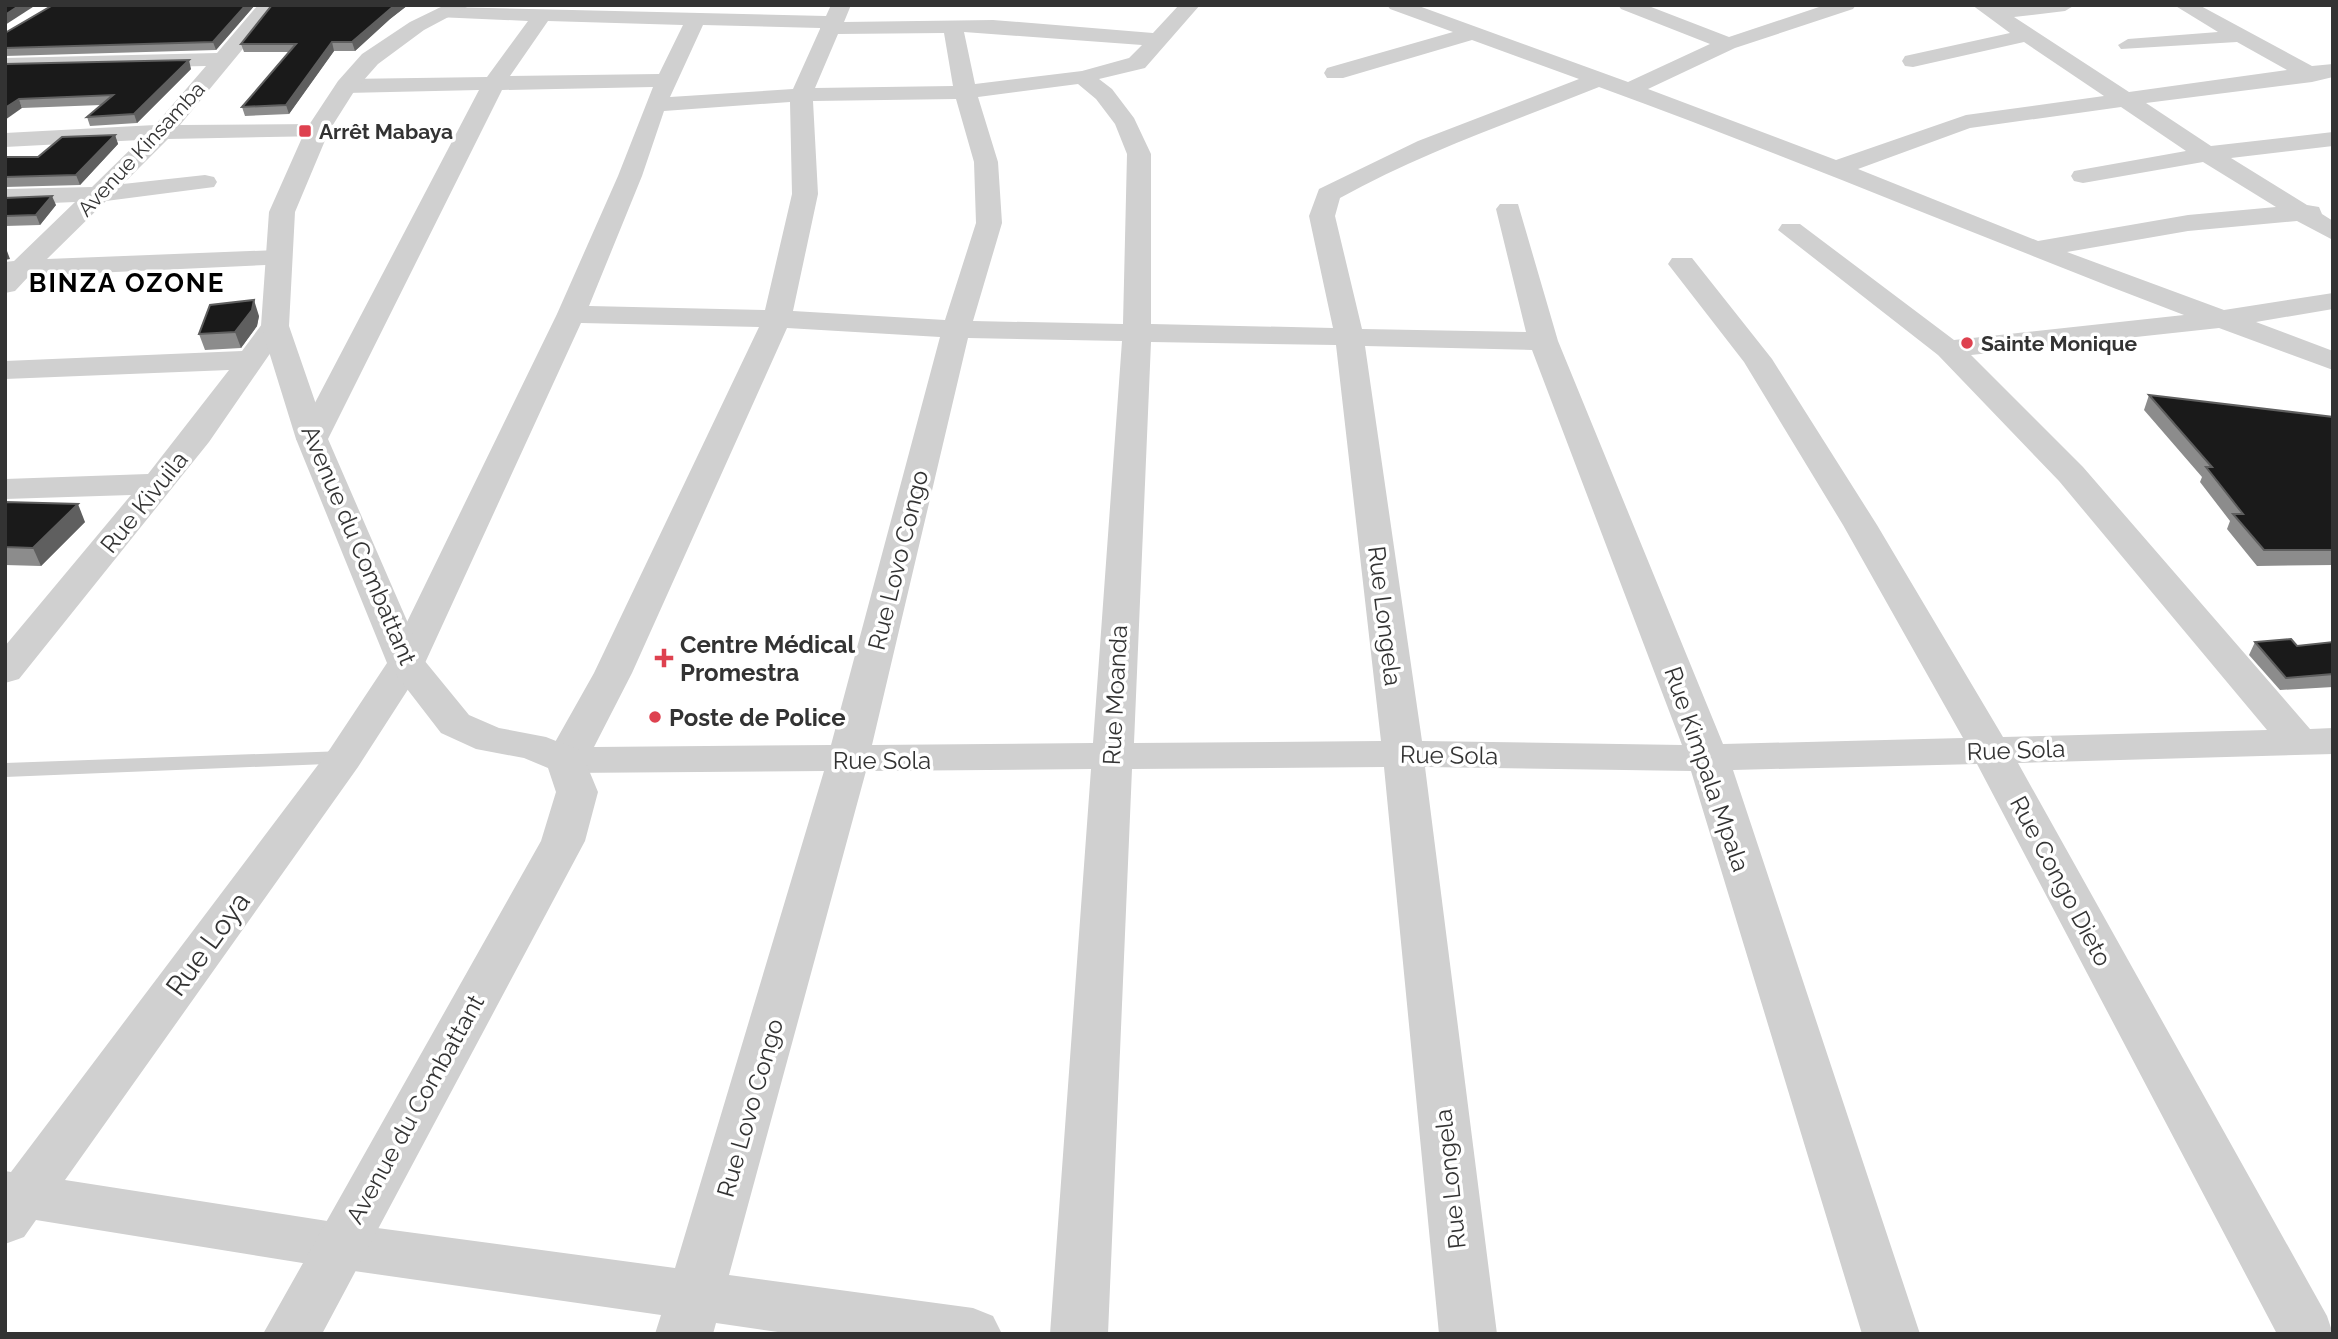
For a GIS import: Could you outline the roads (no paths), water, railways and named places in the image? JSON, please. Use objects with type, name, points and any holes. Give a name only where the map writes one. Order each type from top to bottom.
[{"type":"street","name":"Avenue Kinsamba","points":[[11,274],[162,132],[268,5]]},
{"type":"street","points":[[1181,5],[1189,6]]},
{"type":"street","points":[[1406,9],[1442,5]]},
{"type":"street","points":[[1628,5],[1728,44]]},
{"type":"street","points":[[1614,85],[1846,5]]},
{"type":"street","points":[[1989,9],[2065,5]]},
{"type":"street","points":[[2184,5],[2333,86]]},
{"type":"street","points":[[346,86],[494,83],[662,93],[801,95],[965,92],[1083,77],[1137,63],[1189,6]]},
{"type":"street","points":[[453,9],[696,19],[835,18],[1012,27],[1158,40]]},
{"type":"street","name":"Avenue du Combattant","points":[[292,1334],[564,841],[577,792],[566,760],[532,746],[490,740],[455,724],[405,663],[312,439],[275,326],[282,212],[317,131],[346,86],[370,59],[393,40],[453,9]]},
{"type":"street","points":[[1406,9],[1614,85],[2035,249],[2333,361]]},
{"type":"street","points":[[1989,9],[2207,154],[2333,232]]},
{"type":"street","points":[[312,439],[494,83],[543,14]]},
{"type":"street","points":[[566,760],[613,673],[777,318],[805,194],[801,95],[835,18]]},
{"type":"street","name":"Rue Loya","points":[[12,1204],[344,758],[405,663],[571,314],[662,93],[696,19]]},
{"type":"street","name":"Rue Lovo Congo","points":[[690,1314],[848,760],[956,328],[989,223],[986,162],[965,92],[953,26]]},
{"type":"street","points":[[1335,73],[1473,33]]},
{"type":"street","points":[[1913,61],[2028,35]]},
{"type":"street","points":[[2127,46],[2240,36]]},
{"type":"street","points":[[5,64],[224,59]]},
{"type":"street","points":[[1834,169],[1966,122],[2333,70]]},
{"type":"street","name":"Rue Moanda","points":[[1079,1334],[1137,332],[1139,154],[1126,123],[1104,94],[1083,77]]},
{"type":"street","name":"Rue Longela","points":[[1468,1334],[1403,754],[1349,335],[1322,216],[1328,194],[1355,178],[1486,122],[1614,85]]},
{"type":"street","points":[[5,141],[162,132],[317,131]]},
{"type":"street","points":[[2083,176],[2207,154],[2333,138]]},
{"type":"street","points":[[5,197],[97,194],[205,182]]},
{"type":"street","name":"Rue Kimpala Mpala","points":[[1509,209],[1543,341],[1708,758],[1891,1334]]},
{"type":"street","points":[[2035,249],[2188,223],[2333,210]]},
{"type":"street","points":[[1791,230],[1948,349],[2071,474],[2316,741]]},
{"type":"street","points":[[11,274],[278,258]]},
{"type":"street","name":"Rue Congo Dieto","points":[[1682,264],[1757,359],[1860,525],[1991,751],[2307,1334]]},
{"type":"street","points":[[1948,349],[2222,319],[2333,301]]},
{"type":"street","points":[[571,314],[777,318],[956,328],[1543,341]]},
{"type":"street","name":"Rue Kivuila","points":[[7,668],[198,435],[275,326]]},
{"type":"street","points":[[5,370],[251,360]]},
{"type":"street","points":[[5,489],[159,484]]},
{"type":"street","name":"Rue Sola","points":[[566,760],[1403,754],[1708,758],[2316,741]]},
{"type":"street","points":[[12,1204],[340,1246],[690,1314],[973,1334]]},
{"type":"lane","points":[[5,770],[344,758]]},
{"type":"place","name":"Arrêt Mabaya","points":[[305,131]]},
{"type":"place","name":"Sainte Monique","points":[[1967,343]]},
{"type":"place","name":"Centre Médical Promestra","points":[[664,658]]},
{"type":"place","name":"Poste de Police","points":[[655,717]]},
{"type":"district","name":"BINZA OZONE","points":[[127,283]]}]
